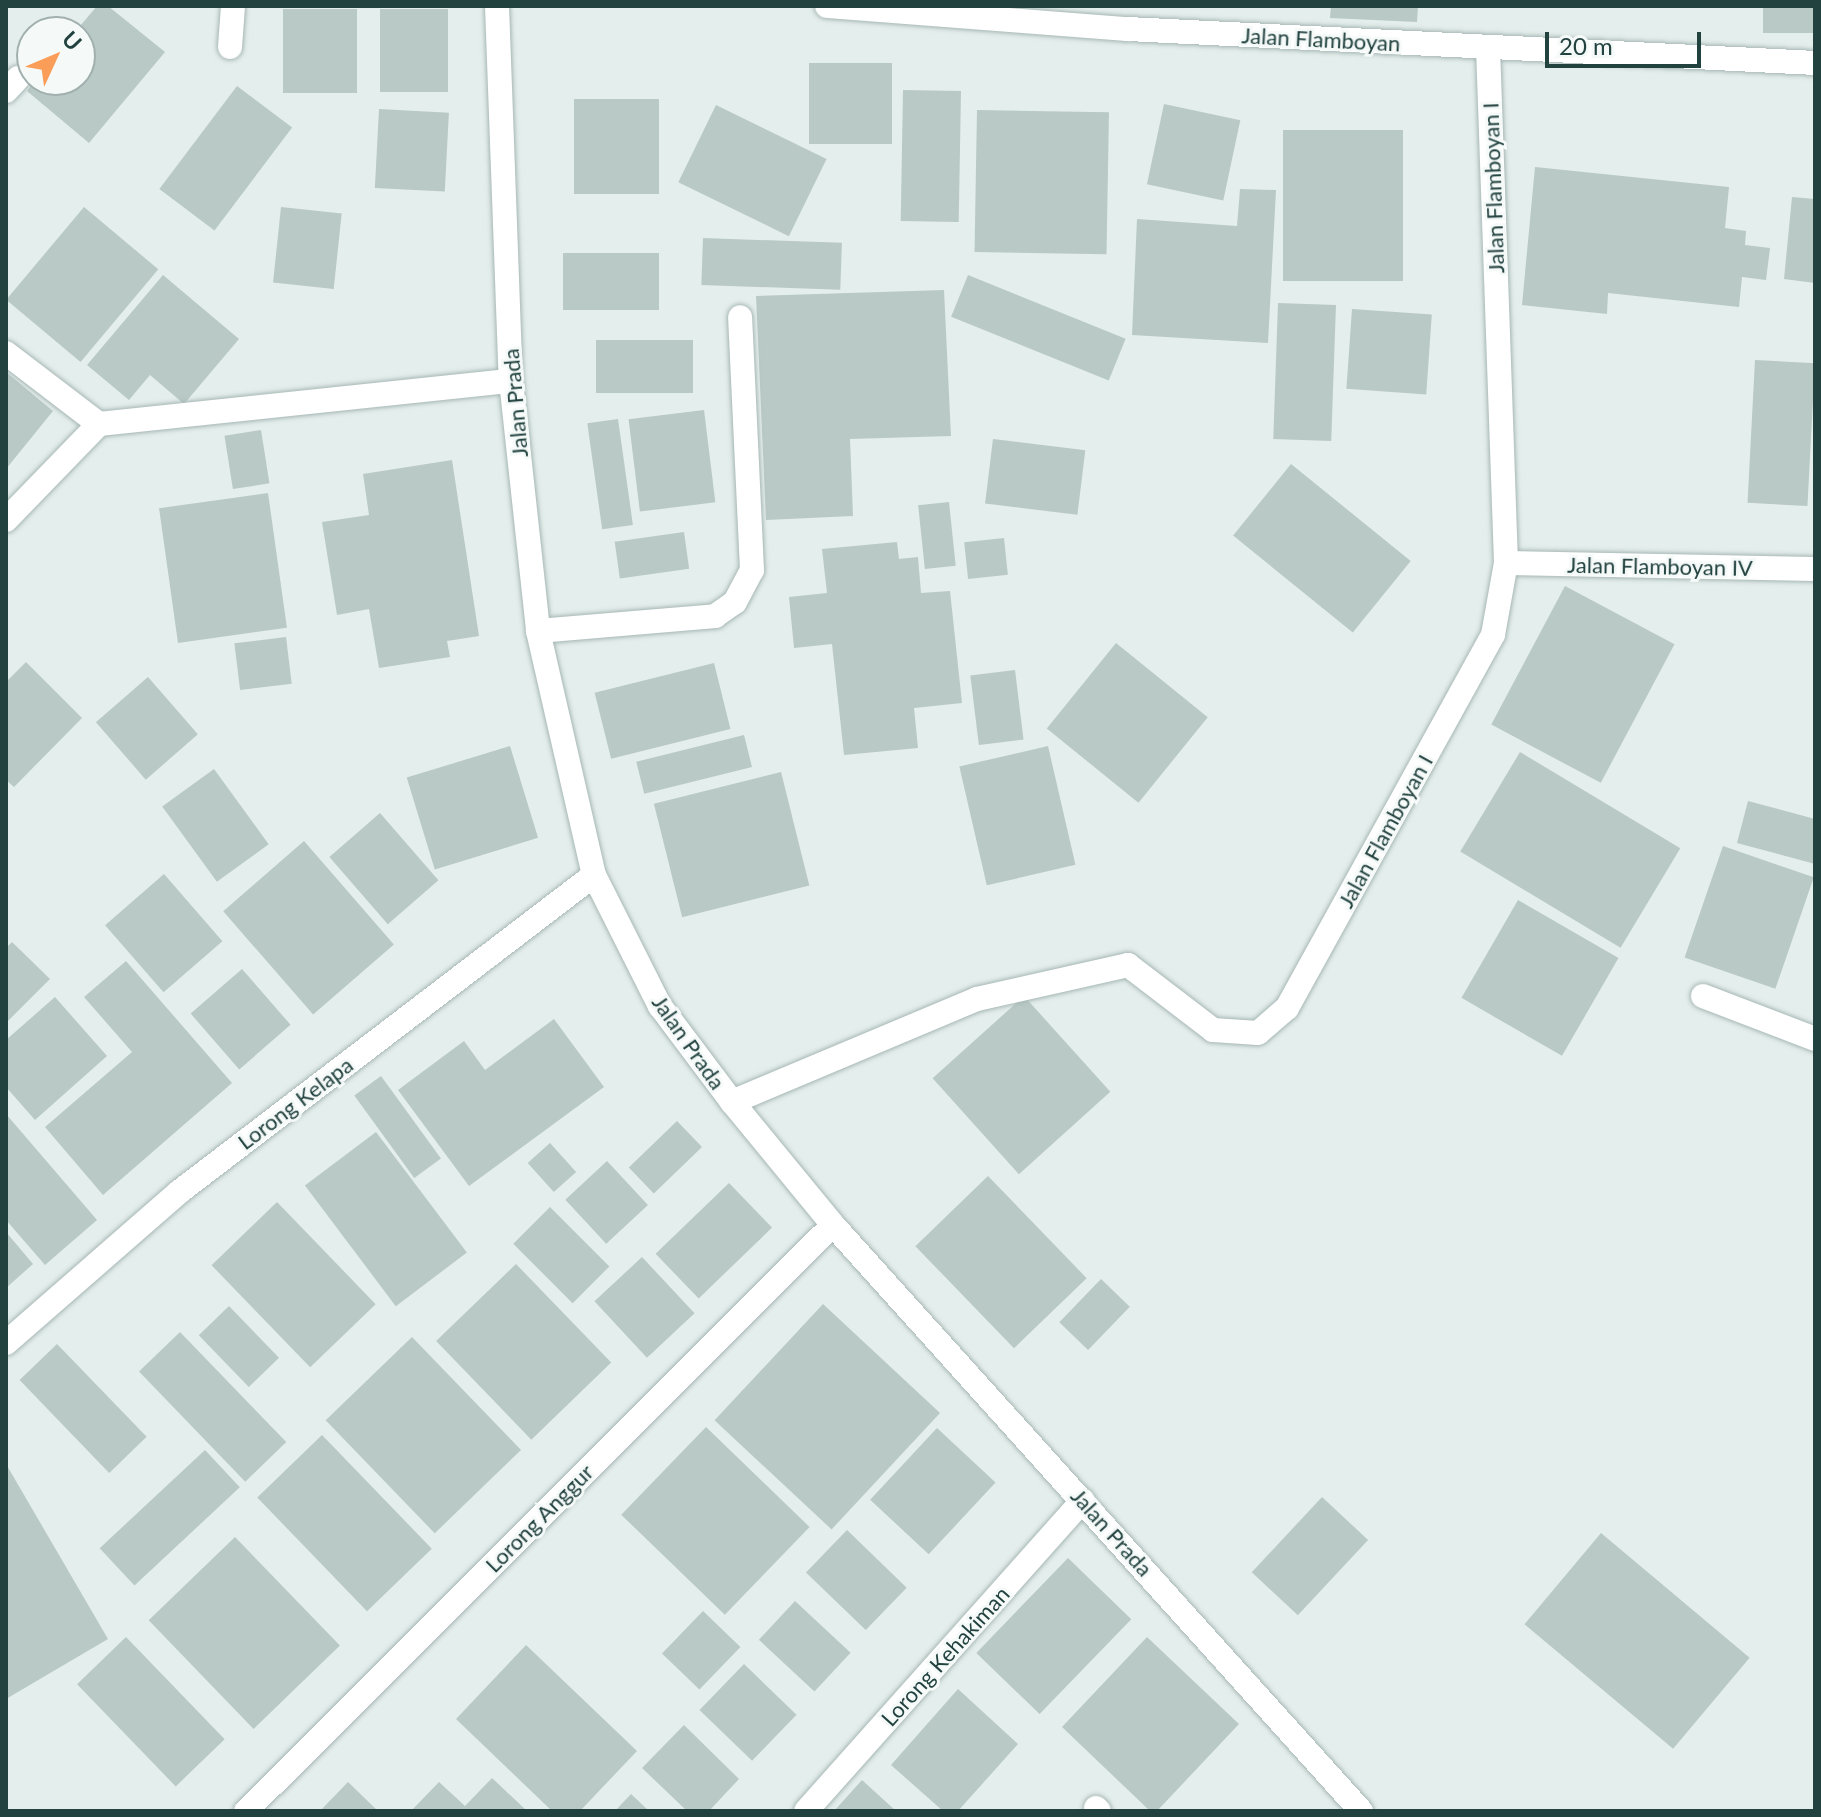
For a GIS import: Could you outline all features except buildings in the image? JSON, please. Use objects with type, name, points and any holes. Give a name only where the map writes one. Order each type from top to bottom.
[{"type":"street","points":[[230,47],[233,6]]},
{"type":"street","name":"Jalan Prada","points":[[497,6],[511,381],[538,631],[594,875],[660,1006],[732,1102],[833,1225],[1361,1811]]},
{"type":"street","name":"Jalan Flamboyan","points":[[827,6],[1127,18],[1488,47],[1815,63]]},
{"type":"street","name":"Jalan Flamboyan I","points":[[732,1102],[977,999],[1128,965],[1213,1030],[1258,1033],[1287,1008],[1493,635],[1506,563],[1488,47]]},
{"type":"street","points":[[538,631],[715,616],[735,602],[752,570],[740,317]]},
{"type":"street","points":[[6,353],[99,424]]},
{"type":"street","points":[[6,520],[99,424],[511,381]]},
{"type":"street","name":"Jalan Flamboyan IV","points":[[1506,563],[1815,569]]},
{"type":"street","name":"Lorong Kelapa","points":[[6,1343],[179,1192],[594,875]]},
{"type":"street","points":[[1703,996],[1815,1039]]},
{"type":"street","name":"Lorong Anggur","points":[[246,1811],[833,1225]]},
{"type":"street","name":"Lorong Kehakiman","points":[[806,1811],[1083,1500]]}]
